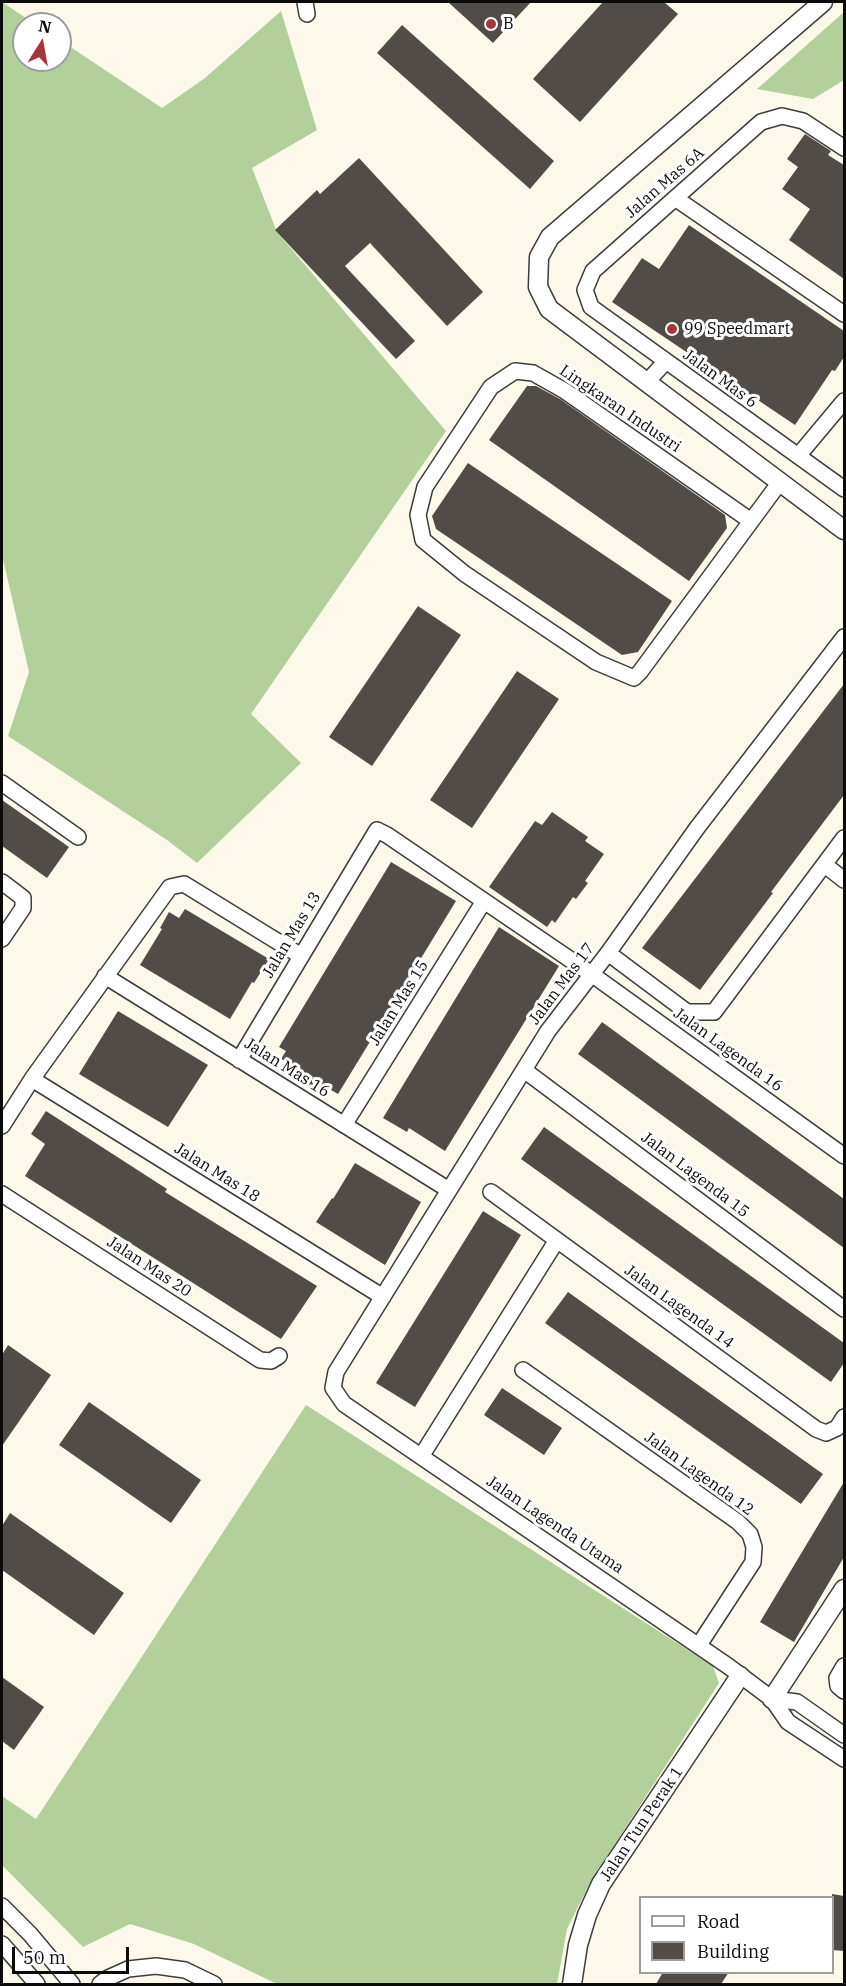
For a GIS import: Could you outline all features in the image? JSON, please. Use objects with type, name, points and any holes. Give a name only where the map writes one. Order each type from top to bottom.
[{"type":"street","points":[[823,2],[550,237],[539,257],[538,287],[549,309],[844,530]]},
{"type":"street","name":"Jalan Mas 6A","points":[[585,290],[593,271],[762,122],[782,116],[803,121],[844,148]]},
{"type":"street","points":[[675,198],[844,314]]},
{"type":"street","name":"Jalan Mas 6","points":[[585,290],[591,307],[844,489]]},
{"type":"street","points":[[647,382],[666,361]]},
{"type":"street","name":"Lingkaran Industri","points":[[515,371],[533,373],[565,391],[751,521],[634,678],[596,662],[465,574],[423,540],[418,515],[425,487],[491,387],[515,371]]},
{"type":"street","points":[[798,456],[844,401]]},
{"type":"street","points":[[751,521],[780,482]]},
{"type":"street","name":"Jalan Mas 17","points":[[336,1372],[548,1031],[608,953],[697,828],[844,636]]},
{"type":"street","points":[[2,783],[78,837]]},
{"type":"street","name":"Jalan Lagenda 16","points":[[377,830],[591,973],[844,1156]]},
{"type":"street","name":"Jalan Mas 13","points":[[239,1060],[377,830]]},
{"type":"street","points":[[608,953],[687,1012],[714,1012],[844,838]]},
{"type":"street","points":[[825,866],[844,880]]},
{"type":"street","points":[[2,882],[23,898],[23,908],[2,939]]},
{"type":"street","points":[[2,1126],[32,1079],[170,887],[184,884],[301,956]]},
{"type":"street","name":"Jalan Mas 15","points":[[344,1125],[484,901]]},
{"type":"street","name":"Jalan Mas 16","points":[[105,976],[449,1190]]},
{"type":"street","name":"Jalan Lagenda 15","points":[[524,1070],[844,1309]]},
{"type":"street","name":"Jalan Mas 18","points":[[32,1079],[383,1297]]},
{"type":"street","name":"Jalan Lagenda 14","points":[[491,1192],[816,1429],[826,1433],[837,1428],[844,1417]]},
{"type":"street","name":"Jalan Mas 20","points":[[2,1194],[261,1360],[271,1361],[279,1356]]},
{"type":"street","points":[[422,1455],[557,1240]]},
{"type":"street","name":"Jalan Lagenda 12","points":[[523,1370],[738,1522],[750,1534],[754,1547],[753,1562],[699,1645]]},
{"type":"street","name":"Jalan Lagenda Utama","points":[[336,1372],[333,1388],[344,1404],[699,1645],[772,1699],[788,1722],[844,1759]]},
{"type":"street","points":[[772,1699],[844,1589]]},
{"type":"street","points":[[844,1666],[837,1678],[838,1686],[844,1691]]},
{"type":"street","name":"Jalan Tun Perak 1","points":[[572,1984],[578,1945],[587,1915],[601,1884],[740,1676]]},
{"type":"street","name":"Jalan Lagenda Utama","points":[[772,1699],[797,1702],[844,1736]]},
{"type":"street","points":[[2,1906],[30,1934],[72,1984]]},
{"type":"street","points":[[2,1944],[37,1984]]},
{"type":"street","points":[[100,1984],[128,1969],[156,1966],[185,1970],[214,1984]]},
{"type":"green space","points":[[2,2],[17,12],[12,12],[12,72],[72,72],[72,48],[162,108],[205,78],[281,11],[317,130],[252,168],[277,232],[446,431],[251,714],[301,763],[197,863],[167,840],[8,736],[29,672],[2,555]]},
{"type":"green space","points":[[844,12],[844,80],[813,99],[757,89]]},
{"type":"green space","points":[[306,1405],[713,1666],[719,1683],[590,1883],[567,1929],[557,1984],[277,1984],[194,1944],[130,1924],[83,1947],[2,1865],[2,1796],[36,1819]]},
{"type":"building","name":"B","points":[[448,2],[531,2],[493,43]]},
{"type":"building","points":[[603,2],[664,2],[678,14],[580,122],[533,79]]},
{"type":"building","points":[[402,25],[554,161],[530,189],[377,53]]},
{"type":"building","points":[[805,134],[831,151],[828,155],[844,165],[844,279],[789,240],[810,209],[782,189],[798,167],[787,159]]},
{"type":"building","points":[[359,158],[483,292],[447,326],[370,243],[345,266],[415,341],[396,359],[275,230],[317,190],[320,194]]},
{"type":"building","points":[[689,225],[844,331],[844,357],[835,371],[832,370],[795,425],[612,302],[642,258],[659,269]]},
{"type":"building","points":[[527,386],[536,386],[560,399],[725,515],[727,528],[689,581],[489,440]]},
{"type":"building","points":[[468,463],[672,601],[638,652],[622,655],[436,529],[432,516]]},
{"type":"building","points":[[418,606],[461,635],[372,766],[329,737]]},
{"type":"building","points":[[517,671],[559,699],[472,828],[430,800]]},
{"type":"building","points":[[844,684],[844,795],[700,990],[642,948]]},
{"type":"building","points":[[2,800],[69,847],[47,878],[2,846]]},
{"type":"building","points":[[552,812],[588,837],[585,841],[604,854],[585,881],[588,883],[576,899],[573,897],[555,923],[552,920],[547,927],[489,887],[535,821],[542,825]]},
{"type":"building","points":[[391,862],[456,901],[338,1094],[322,1085],[317,1091],[304,1083],[308,1075],[281,1059],[286,1051],[279,1047]]},
{"type":"building","points":[[185,909],[269,959],[230,1019],[140,965],[162,929],[160,928],[169,912],[179,918]]},
{"type":"building","points":[[499,927],[559,966],[445,1151],[409,1128],[407,1132],[383,1118]]},
{"type":"building","points":[[118,1011],[208,1065],[168,1127],[79,1074]]},
{"type":"building","points":[[602,1022],[844,1199],[844,1248],[578,1054]]},
{"type":"building","points":[[46,1111],[167,1189],[165,1192],[317,1286],[281,1339],[25,1176],[45,1144],[31,1134]]},
{"type":"building","points":[[544,1127],[844,1343],[844,1363],[831,1382],[521,1159]]},
{"type":"building","points":[[355,1163],[421,1202],[385,1265],[316,1222]]},
{"type":"building","points":[[483,1211],[521,1235],[415,1407],[376,1383]]},
{"type":"building","points":[[568,1292],[823,1474],[801,1504],[545,1323]]},
{"type":"building","points":[[8,1345],[51,1375],[2,1446],[2,1355]]},
{"type":"building","points":[[502,1388],[562,1428],[544,1455],[484,1415]]},
{"type":"building","points":[[89,1402],[201,1480],[171,1523],[59,1445]]},
{"type":"building","points":[[844,1482],[844,1557],[794,1642],[760,1622]]},
{"type":"building","points":[[10,1513],[124,1593],[94,1635],[2,1570],[2,1526]]},
{"type":"building","points":[[2,1677],[44,1707],[14,1750],[2,1741]]},
{"type":"building","points":[[832,1894],[844,1896],[844,1951],[834,1950],[834,1896]]},
{"type":"building","points":[[662,1974],[728,1974],[721,1984],[656,1984]]},
{"type":"place","name":"B","points":[[491,24]]},
{"type":"place","name":"99 Speedmart","points":[[672,329]]}]
